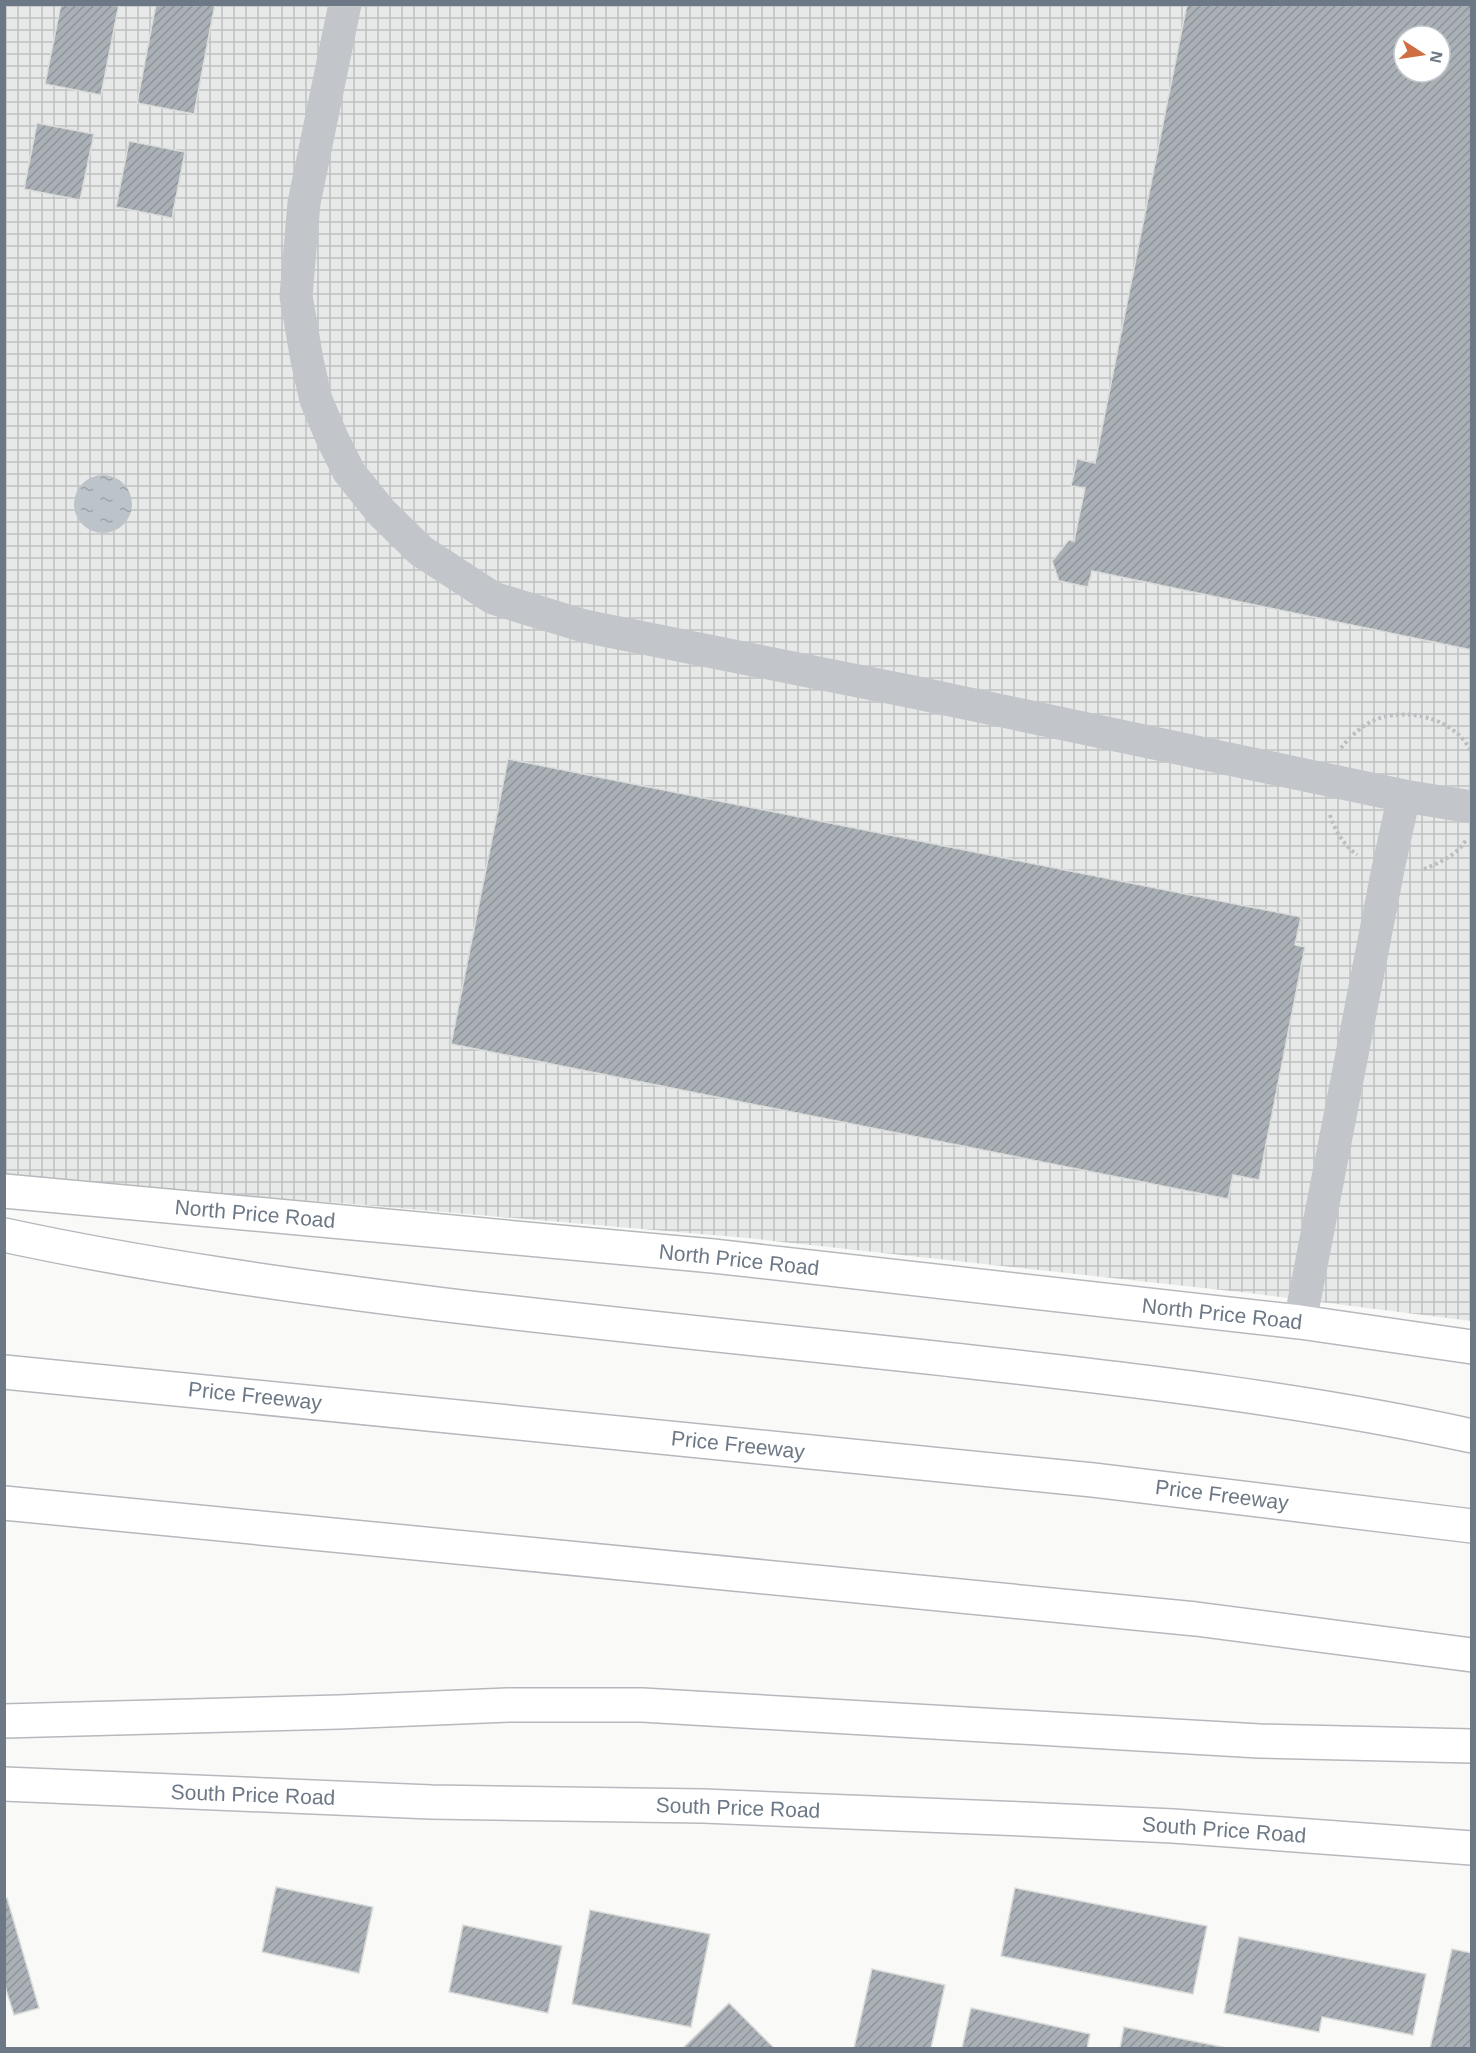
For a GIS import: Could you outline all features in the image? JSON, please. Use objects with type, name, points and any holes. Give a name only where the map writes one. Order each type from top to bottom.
[{"type":"main road","name":"North Price Road","points":[[4,1191],[713,1256],[1300,1322],[1472,1347]]},
{"type":"main road","points":[[4,1235],[185,1270],[348,1293],[1147,1382],[1278,1401],[1472,1436]]},
{"type":"main road","name":"Price Freeway","points":[[4,1372],[1093,1480],[1472,1526]]},
{"type":"main road","points":[[4,1503],[1196,1619],[1472,1654]]},
{"type":"main road","points":[[4,1721],[508,1705],[642,1705],[1259,1741],[1472,1746]]},
{"type":"main road","name":"South Price Road","points":[[4,1784],[431,1802],[703,1806],[999,1818],[1173,1826],[1472,1848]]},
{"type":"lane","points":[[345,4],[304,203],[296,296],[316,400],[332,438],[349,472],[382,513],[421,551],[493,598],[584,626],[913,692],[1404,796],[1472,807]]},
{"type":"lane","points":[[1300,1322],[1404,796]]},
{"type":"path","points":[[1419,870],[1444,861],[1463,845],[1472,832]]},
{"type":"shaded area","points":[[4,5],[1471,5],[1471,1321],[1249,1293],[747,1238],[351,1204],[5,1179]]},
{"type":"water","points":[[97,475],[109,475],[124,483],[132,498],[132,510],[124,525],[109,533],[97,533],[82,525],[74,510],[74,498],[82,483]]},
{"type":"building","points":[[61,4],[119,4],[101,95],[45,84]]},
{"type":"building","points":[[156,4],[215,4],[194,114],[137,103]]},
{"type":"building","points":[[1187,4],[1472,4],[1472,650],[1092,571],[1088,587],[1059,581],[1052,561],[1069,540],[1074,541],[1085,488],[1071,486],[1077,459],[1095,463]]},
{"type":"building","points":[[37,123],[94,134],[80,200],[24,189]]},
{"type":"building","points":[[129,141],[185,152],[172,218],[116,207]]},
{"type":"building","points":[[508,759],[1301,917],[1295,945],[1305,947],[1259,1180],[1233,1175],[1228,1199],[451,1044]]},
{"type":"building","points":[[276,1887],[373,1907],[359,1973],[262,1952]]},
{"type":"building","points":[[1015,1888],[1207,1926],[1193,1994],[1001,1956]]},
{"type":"building","points":[[7,1898],[39,2008],[14,2015],[4,1983],[4,1899]]},
{"type":"building","points":[[590,1910],[710,1934],[691,2027],[572,2004]]},
{"type":"building","points":[[463,1925],[562,1946],[548,2013],[449,1992]]},
{"type":"building","points":[[1239,1937],[1426,1974],[1413,2035],[1322,2017],[1319,2032],[1224,2013]]},
{"type":"building","points":[[1452,1949],[1472,1953],[1472,2048],[1430,2048]]},
{"type":"building","points":[[872,1969],[945,1985],[931,2048],[854,2048]]},
{"type":"building","points":[[729,2003],[774,2048],[683,2048]]},
{"type":"building","points":[[971,2008],[1090,2034],[1087,2048],[962,2048]]},
{"type":"building","points":[[1124,2027],[1227,2048],[1120,2048]]}]
